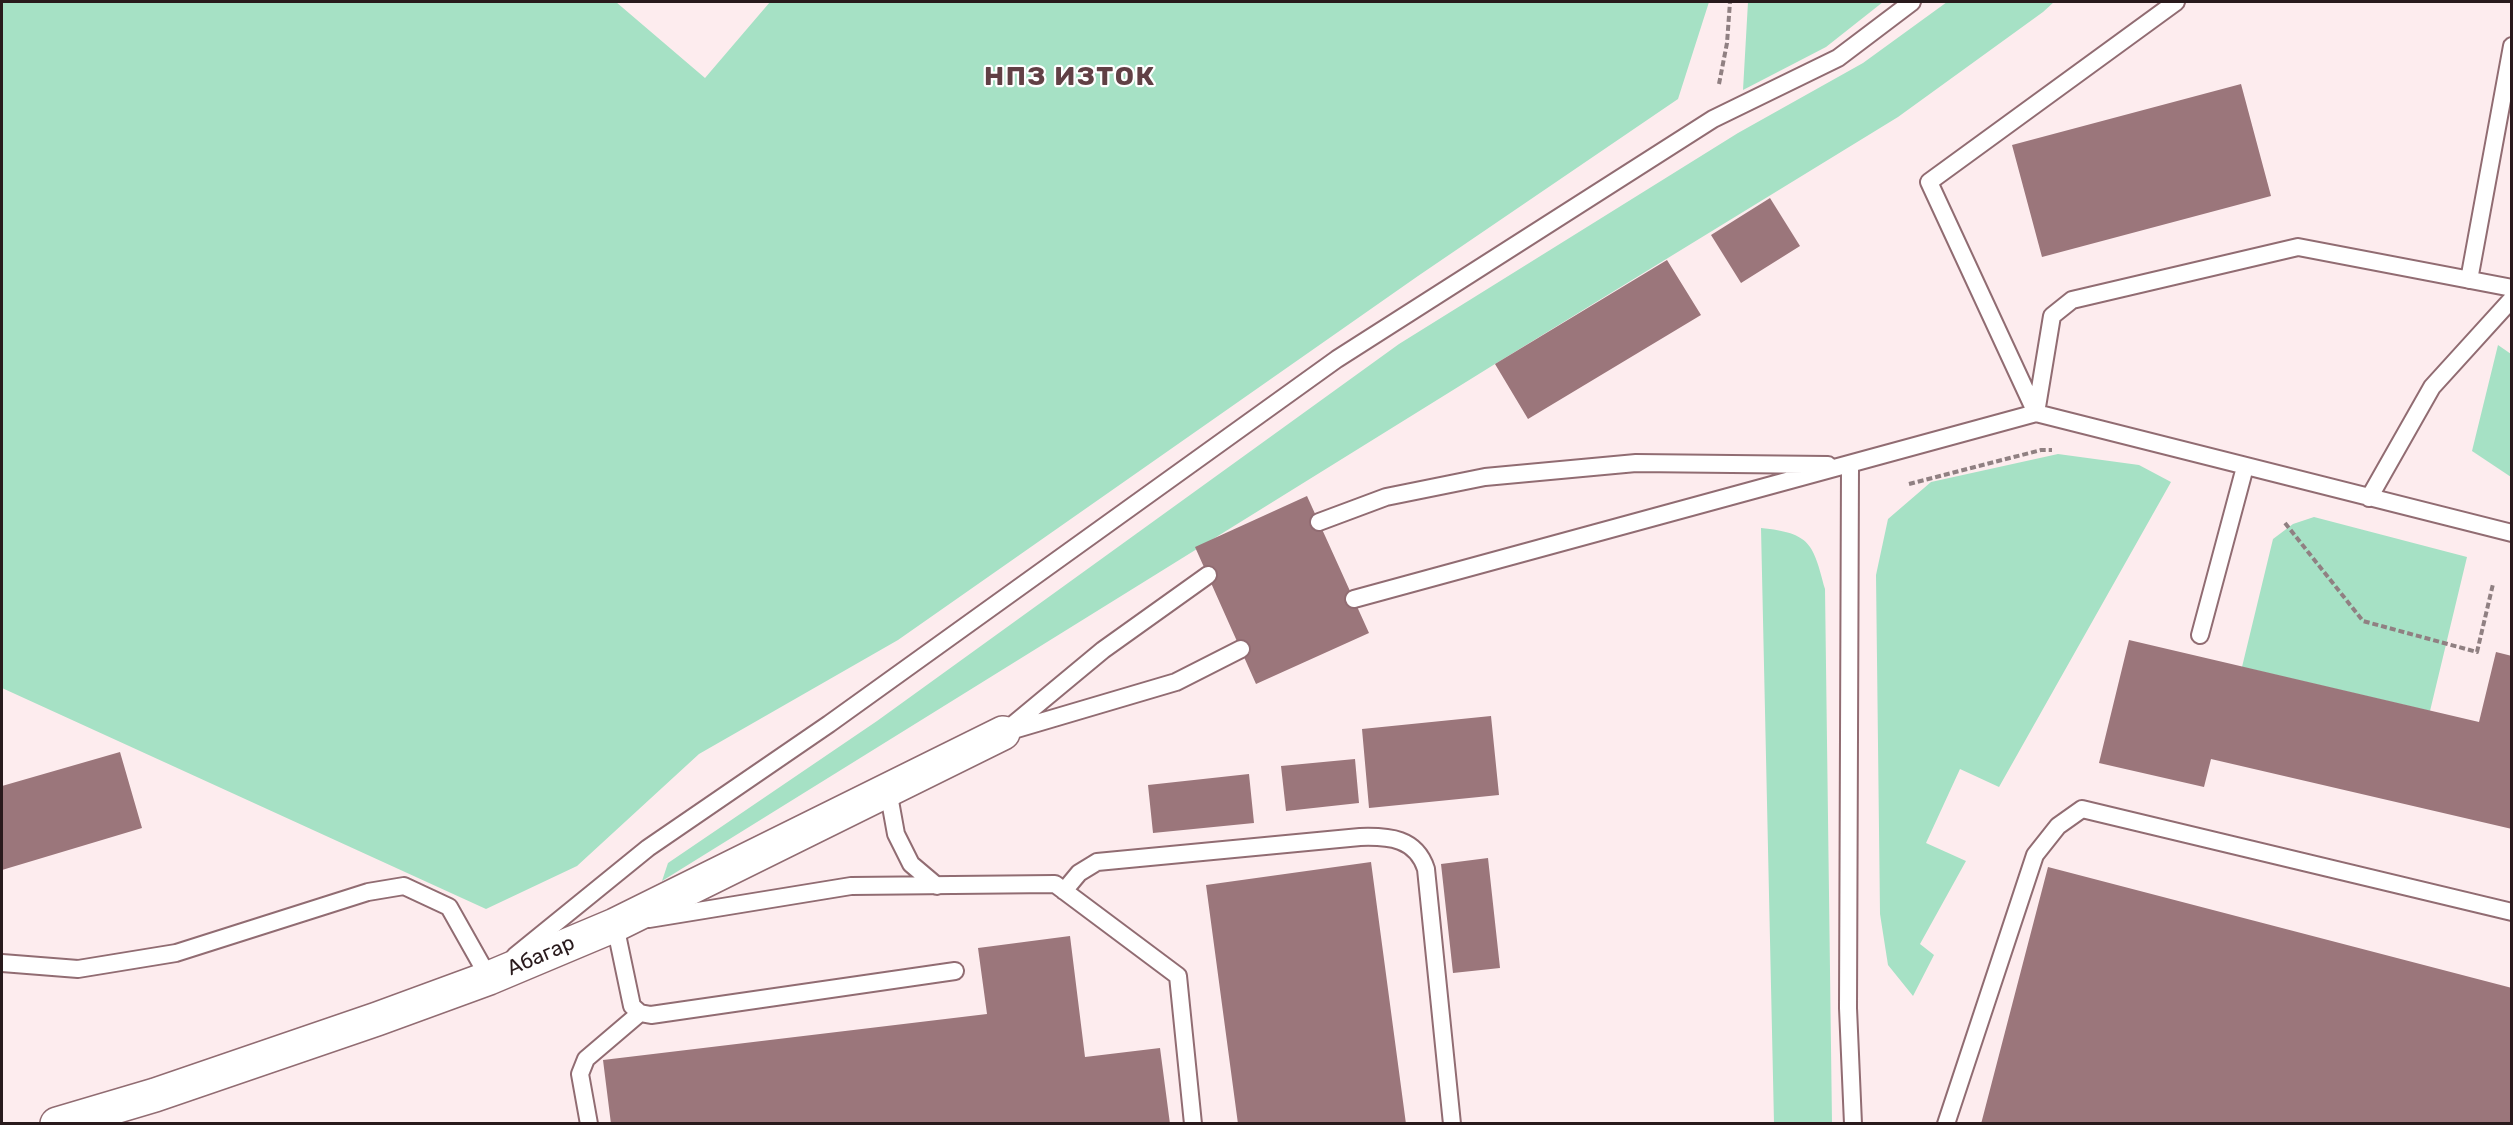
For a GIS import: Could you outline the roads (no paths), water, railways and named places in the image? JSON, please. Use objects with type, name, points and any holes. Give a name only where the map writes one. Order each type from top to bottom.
[{"type":"street","name":"Абагар","points":[[57,1124],[187,1084],[489,978],[615,925],[1003,733]]},
{"type":"lane","points":[[2,963],[78,969],[176,953],[368,892],[404,886],[449,907],[489,978],[648,848],[829,724],[1337,359],[1713,119],[1838,58],[1912,2]]},
{"type":"lane","points":[[2036,413],[1929,182],[2176,2]]},
{"type":"lane","points":[[2469,280],[2511,46]]},
{"type":"lane","points":[[2036,413],[2052,316],[2072,300],[2298,247],[2511,288]]},
{"type":"lane","points":[[2369,498],[2432,387],[2511,299]]},
{"type":"lane","points":[[1354,599],[2036,413],[2511,533]]},
{"type":"lane","points":[[1319,522],[1386,497],[1485,477],[1636,463],[1850,465]]},
{"type":"lane","points":[[1850,465],[1848,1008],[1852,1124]]},
{"type":"lane","points":[[2200,635],[2245,466]]},
{"type":"lane","points":[[1003,733],[1103,650],[1208,575]]},
{"type":"lane","points":[[1003,733],[1176,682],[1241,649]]},
{"type":"lane","points":[[888,790],[896,834],[911,864],[937,886]]},
{"type":"lane","points":[[1946,1124],[2035,855],[2058,826],[2082,809],[2511,912]]},
{"type":"lane","points":[[1064,891],[1079,873],[1097,862],[1360,837],[1383,836],[1409,845],[1422,855],[1426,869],[1452,1124]]},
{"type":"lane","points":[[955,971],[651,1015],[640,1013],[632,1006],[615,925],[851,886],[1055,884],[1178,976],[1193,1124]]},
{"type":"lane","points":[[589,1124],[580,1074],[586,1059],[640,1013]]},
{"type":"district","name":"НПЗ ИЗТОК","points":[[1070,77]]}]
